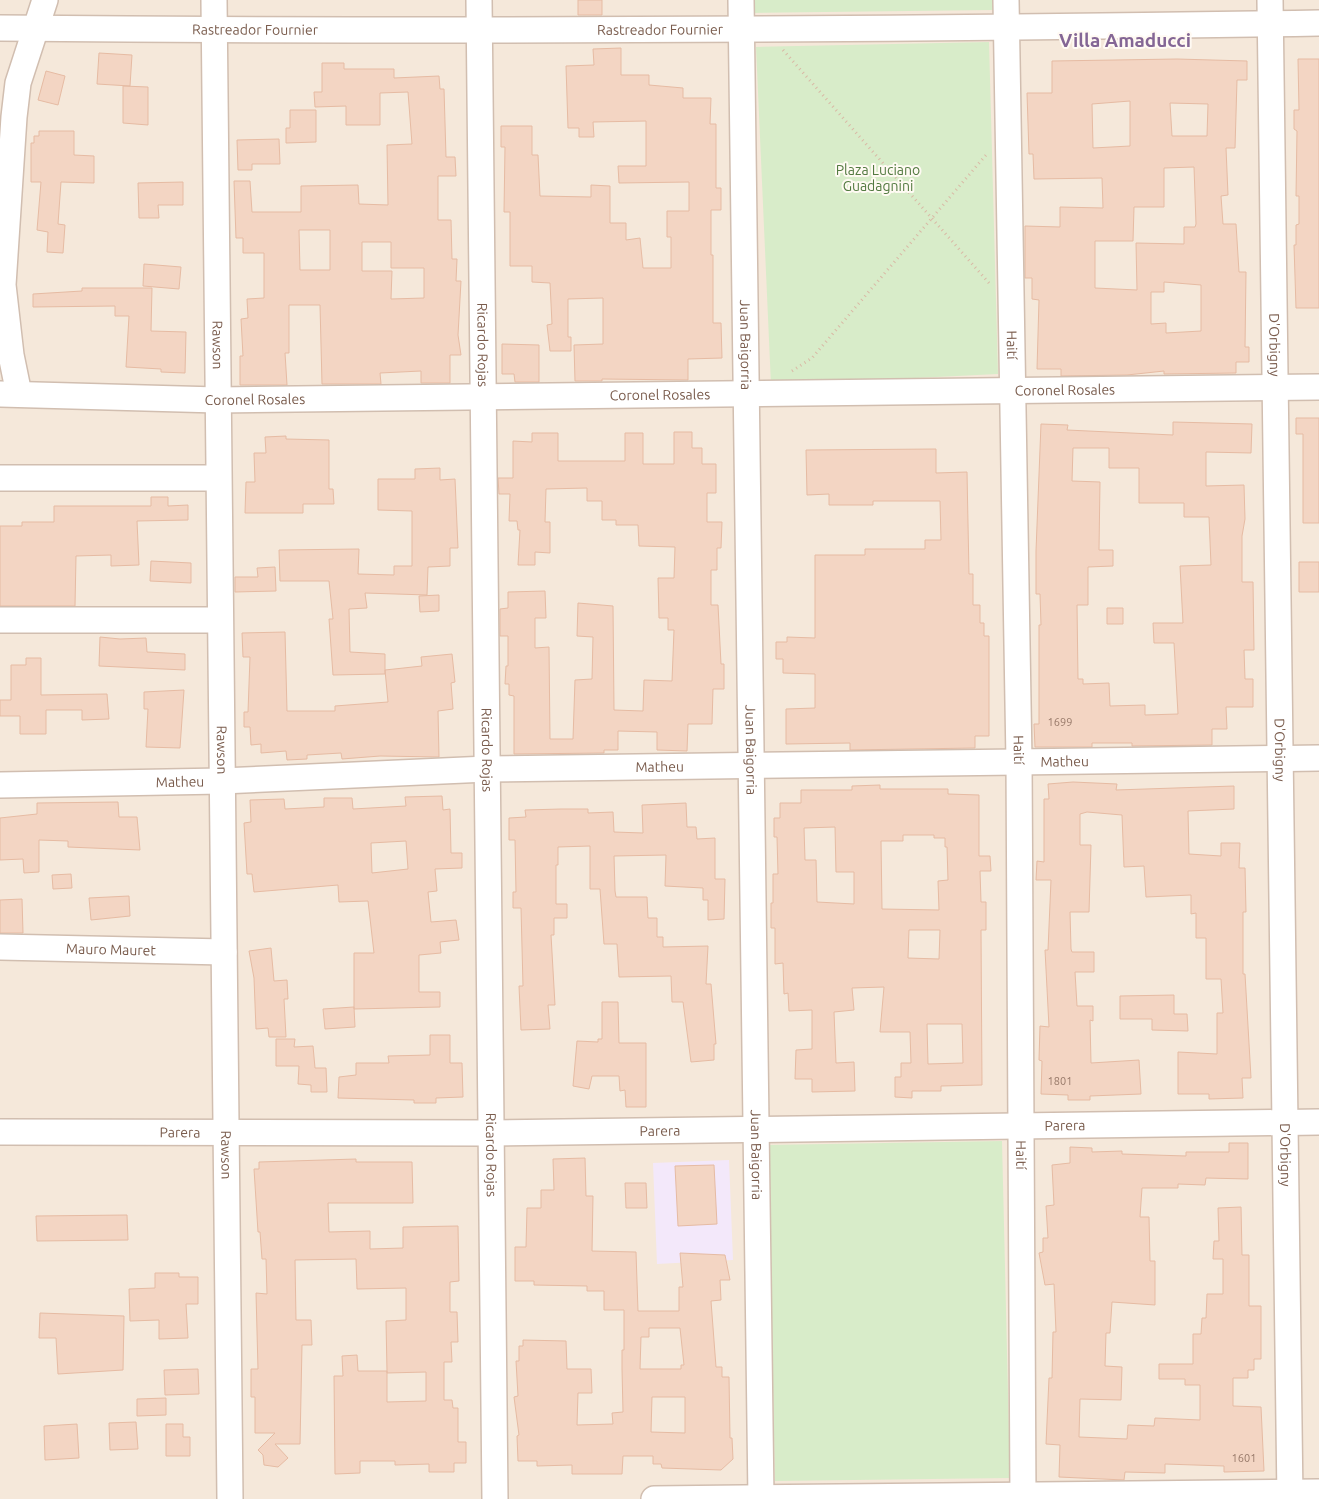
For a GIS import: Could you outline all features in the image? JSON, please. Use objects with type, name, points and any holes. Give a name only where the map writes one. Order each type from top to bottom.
[{"type":"street","points":[[10,394],[11,354],[3,285],[14,117],[18,83],[45,0]]},
{"type":"street","name":"Rawson","points":[[214,0],[230,1499]]},
{"type":"street","name":"Ricardo Rojas","points":[[479,0],[495,1499]]},
{"type":"street","name":"Juan Baigorria","points":[[741,0],[761,1498]]},
{"type":"street","name":"Haití","points":[[1006,0],[1019,761],[1023,1497]]},
{"type":"street","name":"Rastreador Fournier","points":[[0,28],[214,30],[1007,27],[1270,12],[1319,23]]},
{"type":"street","name":"D'Orbigny","points":[[1270,12],[1290,1496]]},
{"type":"street","name":"Coronel Rosales","points":[[10,394],[217,400],[1319,387]]},
{"type":"street","points":[[0,478],[218,478]]},
{"type":"street","points":[[0,620],[220,620]]},
{"type":"street","name":"Matheu","points":[[0,785],[222,781],[487,769],[1319,758]]},
{"type":"street","name":"Mauro Mauret","points":[[0,947],[224,952]]},
{"type":"street","name":"Parera","points":[[0,1132],[490,1133],[1319,1122]]},
{"type":"street","points":[[654,1499],[1290,1496],[1319,1492]]},
{"type":"path","points":[[779,46],[995,289]]},
{"type":"path","points":[[787,374],[812,358],[987,154]]},
{"type":"shaded area","points":[[0,0],[1319,0],[1319,1499],[0,1499]]},
{"type":"shaded area","points":[[729,1160],[733,1260],[657,1264],[653,1163]]},
{"type":"green space","points":[[751,0],[993,0],[993,10],[751,13]]},
{"type":"green space","name":"Plaza Luciano Guadagnini","points":[[989,42],[998,374],[771,385],[756,47]]},
{"type":"green space","points":[[1002,1141],[1010,1478],[775,1481],[768,1145]]},
{"type":"building","points":[[578,0],[602,0],[602,15],[578,15]]},
{"type":"building","points":[[621,48],[621,75],[649,75],[649,85],[683,88],[683,98],[711,98],[710,124],[716,124],[716,188],[721,188],[721,210],[711,210],[713,323],[721,323],[722,358],[688,359],[688,380],[602,379],[602,381],[575,381],[574,345],[603,344],[603,298],[568,299],[568,337],[571,337],[571,351],[550,351],[547,325],[552,324],[550,283],[532,282],[532,266],[510,266],[510,212],[504,212],[505,147],[501,147],[501,126],[532,126],[532,155],[538,155],[540,196],[591,197],[591,185],[610,186],[610,223],[626,223],[626,240],[640,238],[643,268],[671,268],[671,237],[667,237],[667,211],[689,211],[689,182],[619,183],[618,166],[646,166],[646,121],[593,122],[594,137],[579,137],[579,128],[568,128],[566,66],[594,65],[593,49]]},
{"type":"building","points":[[99,53],[132,55],[130,86],[97,84]]},
{"type":"building","points":[[1177,59],[1247,61],[1247,80],[1237,80],[1235,148],[1226,148],[1228,195],[1221,196],[1223,224],[1236,224],[1239,272],[1246,272],[1245,347],[1249,347],[1249,362],[1236,362],[1236,373],[1164,374],[1164,371],[1127,375],[1061,376],[1061,369],[1037,369],[1039,300],[1032,299],[1032,278],[1025,278],[1025,226],[1060,227],[1060,207],[1103,208],[1102,178],[1034,179],[1033,154],[1029,154],[1027,93],[1052,93],[1052,61]],"holes":[[[1130,101],[1130,146],[1093,148],[1092,104]],[[1170,103],[1208,104],[1207,136],[1172,136]],[[1194,167],[1195,227],[1184,227],[1184,244],[1136,243],[1137,290],[1095,288],[1095,241],[1133,241],[1134,207],[1164,207],[1164,168]],[[1164,282],[1201,285],[1201,331],[1166,333],[1166,323],[1151,324],[1151,292],[1164,292]]]},
{"type":"building","points":[[1298,59],[1319,59],[1319,308],[1296,308],[1294,245],[1296,245],[1296,225],[1299,224],[1299,196],[1296,196],[1297,131],[1294,129],[1294,110],[1299,110]]},
{"type":"building","points":[[322,63],[344,63],[344,69],[394,69],[394,78],[439,76],[440,89],[444,89],[446,157],[455,157],[456,176],[438,176],[438,220],[451,220],[452,259],[457,259],[456,281],[461,281],[458,335],[461,355],[450,355],[450,383],[421,383],[421,371],[380,373],[381,384],[322,384],[320,305],[289,305],[289,353],[285,353],[287,385],[240,385],[240,356],[243,356],[241,319],[248,318],[247,299],[264,298],[264,253],[243,253],[243,238],[236,238],[234,181],[250,181],[252,212],[301,212],[301,186],[358,185],[359,204],[388,205],[387,145],[412,144],[408,92],[380,93],[380,125],[346,125],[346,106],[315,107],[314,92],[322,92]],"holes":[[[299,230],[330,230],[330,270],[300,270]],[[362,242],[391,242],[391,268],[424,268],[424,298],[391,299],[392,271],[362,271]]]},
{"type":"building","points":[[46,71],[65,76],[58,105],[38,100]]},
{"type":"building","points":[[123,86],[148,87],[148,125],[123,123]]},
{"type":"building","points":[[290,110],[316,110],[316,142],[286,143],[286,128],[290,128]]},
{"type":"building","points":[[39,131],[74,131],[74,155],[94,156],[94,183],[61,182],[58,224],[65,225],[63,253],[47,252],[48,232],[37,230],[41,182],[31,182],[31,143],[34,143],[34,136],[39,136]]},
{"type":"building","points":[[279,139],[280,164],[252,164],[252,170],[238,170],[237,140]]},
{"type":"building","points":[[183,182],[183,205],[158,205],[159,218],[139,218],[138,183]]},
{"type":"building","points":[[144,264],[181,267],[179,289],[143,286]]},
{"type":"building","points":[[82,288],[152,288],[151,331],[186,332],[185,373],[161,372],[161,369],[126,367],[129,316],[115,316],[115,306],[33,307],[33,294],[82,291]]},
{"type":"building","points":[[502,344],[539,345],[539,382],[515,382],[514,374],[502,374]]},
{"type":"building","points":[[1296,418],[1319,418],[1319,523],[1303,523],[1303,434],[1296,434]]},
{"type":"building","points":[[1173,422],[1252,424],[1251,453],[1206,452],[1206,486],[1244,485],[1245,519],[1242,536],[1242,582],[1253,582],[1254,650],[1244,650],[1245,679],[1253,679],[1253,707],[1226,707],[1227,729],[1212,729],[1212,745],[1132,746],[1132,743],[1092,743],[1092,747],[1035,747],[1034,724],[1039,724],[1039,625],[1041,625],[1040,594],[1036,594],[1036,551],[1041,424],[1068,425],[1067,430],[1173,435]],"holes":[[[1073,448],[1109,448],[1109,468],[1139,468],[1139,503],[1184,503],[1184,517],[1209,517],[1211,565],[1180,566],[1183,623],[1153,623],[1154,643],[1174,643],[1178,714],[1145,715],[1145,705],[1110,706],[1109,683],[1083,684],[1083,679],[1078,679],[1077,605],[1088,605],[1088,567],[1113,566],[1113,550],[1099,550],[1100,482],[1072,481]]]},
{"type":"building","points":[[674,432],[692,432],[692,448],[702,448],[702,464],[716,464],[716,493],[707,493],[707,522],[722,522],[721,548],[717,548],[717,570],[711,570],[711,605],[718,605],[721,664],[724,664],[724,689],[713,689],[712,724],[688,724],[687,751],[657,750],[657,732],[618,731],[618,750],[604,750],[604,753],[514,754],[514,696],[509,695],[509,684],[505,684],[506,666],[508,666],[508,636],[500,636],[500,609],[508,608],[508,592],[545,591],[546,618],[535,618],[535,648],[549,647],[550,739],[573,739],[575,680],[592,679],[593,637],[577,636],[578,603],[613,606],[614,710],[643,711],[644,680],[672,681],[674,630],[668,630],[668,618],[659,618],[658,578],[674,578],[675,547],[639,546],[638,525],[616,525],[616,520],[602,520],[602,501],[587,501],[587,488],[546,489],[545,522],[550,522],[550,553],[535,552],[535,565],[518,565],[520,530],[518,530],[517,521],[509,521],[510,494],[499,494],[498,478],[513,478],[513,441],[532,442],[532,433],[558,433],[558,461],[625,461],[625,433],[643,433],[643,464],[674,464]]},
{"type":"building","points":[[286,436],[286,439],[329,440],[329,489],[333,489],[334,504],[303,504],[303,513],[245,513],[246,482],[255,482],[254,453],[266,453],[265,437]]},
{"type":"building","points":[[936,449],[936,473],[967,472],[969,574],[973,574],[973,605],[980,605],[980,623],[984,623],[984,636],[989,636],[989,736],[975,736],[975,748],[850,750],[850,743],[786,744],[786,709],[815,708],[815,674],[783,673],[783,659],[776,659],[776,642],[787,642],[787,637],[815,638],[815,555],[865,555],[865,549],[925,549],[925,540],[941,540],[940,501],[873,501],[873,505],[829,505],[829,494],[807,495],[806,450]]},
{"type":"building","points":[[440,468],[440,480],[455,479],[458,548],[450,548],[450,566],[428,567],[427,595],[365,593],[367,608],[349,609],[350,652],[385,654],[385,674],[333,675],[329,619],[333,619],[329,581],[280,581],[279,550],[359,549],[358,574],[394,575],[394,566],[412,566],[412,511],[378,510],[378,479],[415,479],[415,469]]},
{"type":"building","points":[[151,497],[168,497],[168,506],[188,505],[188,520],[137,521],[139,565],[111,566],[111,555],[76,556],[75,606],[0,606],[0,526],[22,526],[22,522],[54,522],[54,506],[151,506]]},
{"type":"building","points":[[151,561],[191,563],[191,583],[150,581]]},
{"type":"building","points":[[1299,562],[1319,562],[1319,592],[1299,592]]},
{"type":"building","points":[[275,567],[276,591],[235,592],[235,577],[258,577],[257,568]]},
{"type":"building","points":[[439,595],[439,611],[420,612],[419,596]]},
{"type":"building","points":[[1107,608],[1123,608],[1123,624],[1107,624]]},
{"type":"building","points":[[285,632],[287,711],[335,711],[335,706],[388,702],[385,670],[422,666],[421,657],[452,654],[455,682],[451,683],[453,709],[438,711],[439,757],[380,756],[342,759],[341,753],[307,755],[307,759],[287,760],[286,751],[261,753],[261,744],[251,745],[250,727],[244,727],[244,712],[248,712],[250,657],[243,657],[242,633]]},
{"type":"building","points":[[100,637],[120,639],[146,638],[147,652],[185,654],[185,670],[99,666]]},
{"type":"building","points":[[26,658],[41,658],[41,695],[107,694],[109,719],[82,720],[82,710],[46,710],[46,734],[20,734],[20,716],[0,716],[0,700],[11,700],[11,665],[26,665]]},
{"type":"building","points":[[184,690],[180,748],[146,747],[148,709],[144,709],[144,692]]},
{"type":"building","points":[[1073,782],[1117,784],[1116,790],[1234,786],[1234,809],[1188,811],[1189,854],[1221,856],[1221,843],[1240,843],[1239,868],[1245,868],[1246,912],[1243,912],[1243,974],[1245,974],[1251,1078],[1242,1078],[1243,1098],[1209,1099],[1209,1094],[1178,1094],[1178,1052],[1217,1054],[1217,1013],[1223,1013],[1221,979],[1206,979],[1206,938],[1196,938],[1196,913],[1191,914],[1191,895],[1146,897],[1144,866],[1124,867],[1122,815],[1087,812],[1080,814],[1080,845],[1091,845],[1089,912],[1070,912],[1071,949],[1072,952],[1094,952],[1094,972],[1075,972],[1077,1006],[1093,1006],[1093,1021],[1090,1020],[1091,1063],[1139,1060],[1141,1094],[1090,1096],[1090,1100],[1068,1100],[1068,1095],[1041,1094],[1040,1026],[1049,1027],[1045,950],[1048,950],[1051,880],[1036,880],[1037,861],[1044,862],[1044,799],[1049,799],[1048,784]]},
{"type":"building","points":[[880,785],[880,789],[948,789],[948,794],[979,795],[979,856],[990,856],[991,871],[980,871],[981,902],[986,902],[986,930],[981,930],[982,1085],[941,1086],[941,1091],[912,1091],[912,1098],[895,1097],[895,1077],[901,1077],[901,1063],[911,1063],[910,1032],[880,1032],[884,987],[852,988],[854,1010],[834,1012],[836,1063],[854,1062],[855,1091],[812,1092],[812,1079],[795,1079],[796,1050],[812,1049],[812,1010],[789,1011],[788,993],[784,994],[783,963],[775,964],[775,928],[771,928],[773,874],[778,874],[777,837],[774,837],[774,818],[780,818],[780,803],[801,803],[801,790],[852,790],[852,786]],"holes":[[[835,827],[836,872],[854,872],[854,904],[817,902],[816,860],[805,860],[804,828]],[[903,835],[934,835],[934,838],[945,838],[948,880],[938,881],[939,910],[882,909],[881,841],[903,841]],[[909,930],[940,930],[939,959],[908,958]],[[927,1024],[962,1024],[963,1063],[928,1064]]]},
{"type":"building","points":[[442,796],[443,810],[450,809],[451,853],[462,853],[462,868],[435,869],[437,891],[428,892],[431,922],[456,920],[459,940],[440,942],[441,953],[419,955],[419,992],[440,992],[440,1007],[354,1009],[354,953],[374,953],[368,901],[339,902],[338,885],[254,892],[252,874],[247,874],[244,823],[251,822],[250,800],[284,799],[285,809],[324,807],[324,798],[352,798],[353,809],[406,806],[405,797]],"holes":[[[406,841],[408,869],[372,873],[371,843]]]},
{"type":"building","points":[[118,802],[119,817],[137,817],[140,850],[68,847],[68,841],[39,840],[39,872],[24,873],[23,859],[0,860],[0,818],[37,814],[37,803]]},
{"type":"building","points":[[686,803],[687,827],[696,827],[697,839],[715,838],[715,879],[725,879],[724,919],[708,920],[708,900],[703,900],[703,888],[665,886],[666,855],[614,856],[615,891],[616,897],[647,897],[648,918],[657,918],[657,937],[663,937],[663,947],[708,946],[706,984],[711,984],[716,1044],[714,1044],[714,1060],[691,1062],[683,1002],[672,1002],[671,976],[619,977],[617,944],[604,944],[600,889],[590,889],[590,846],[558,847],[556,904],[567,904],[567,918],[554,918],[554,935],[551,935],[555,1005],[548,1005],[550,1029],[521,1030],[519,986],[523,986],[521,908],[513,908],[513,892],[516,892],[515,840],[509,840],[509,818],[526,817],[525,810],[588,809],[588,813],[613,812],[614,832],[643,833],[642,805]]},
{"type":"building","points":[[71,874],[72,888],[53,889],[52,875]]},
{"type":"building","points":[[129,896],[130,916],[91,920],[89,898]]},
{"type":"building","points":[[22,899],[23,933],[0,933],[0,900]]},
{"type":"building","points":[[271,948],[274,981],[287,980],[288,999],[284,999],[286,1037],[269,1037],[268,1028],[256,1029],[254,978],[249,951]]},
{"type":"building","points":[[1174,995],[1174,1014],[1187,1014],[1188,1031],[1152,1030],[1152,1019],[1120,1019],[1120,996]]},
{"type":"building","points":[[602,1002],[618,1002],[619,1043],[646,1043],[646,1107],[626,1107],[625,1090],[620,1091],[619,1076],[592,1076],[589,1089],[573,1086],[577,1041],[598,1042],[598,1039],[602,1039]]},
{"type":"building","points":[[354,1007],[355,1027],[325,1029],[323,1009]]},
{"type":"building","points":[[430,1035],[450,1035],[450,1063],[462,1063],[463,1097],[436,1098],[436,1103],[414,1103],[414,1100],[338,1098],[339,1077],[356,1075],[356,1063],[389,1063],[388,1056],[430,1055]]},
{"type":"building","points":[[276,1039],[295,1039],[294,1047],[313,1046],[315,1068],[326,1068],[327,1092],[311,1092],[311,1085],[298,1084],[299,1066],[276,1066]]},
{"type":"building","points":[[1229,1143],[1248,1143],[1248,1179],[1206,1178],[1205,1185],[1178,1184],[1178,1188],[1142,1188],[1140,1217],[1149,1217],[1150,1261],[1155,1261],[1155,1305],[1112,1302],[1110,1333],[1106,1333],[1105,1366],[1122,1367],[1121,1400],[1080,1399],[1079,1437],[1127,1439],[1128,1425],[1154,1426],[1155,1418],[1200,1420],[1200,1385],[1185,1385],[1185,1379],[1159,1379],[1159,1364],[1193,1364],[1193,1334],[1201,1334],[1202,1318],[1206,1318],[1207,1294],[1223,1294],[1223,1259],[1213,1259],[1214,1241],[1219,1241],[1218,1208],[1241,1207],[1242,1255],[1249,1255],[1249,1306],[1261,1306],[1261,1359],[1254,1359],[1254,1370],[1248,1370],[1248,1378],[1233,1378],[1233,1406],[1261,1407],[1264,1471],[1224,1472],[1224,1466],[1165,1464],[1165,1473],[1125,1472],[1124,1480],[1059,1477],[1060,1445],[1046,1444],[1049,1378],[1052,1378],[1053,1332],[1056,1332],[1054,1284],[1045,1285],[1039,1253],[1043,1252],[1043,1238],[1048,1238],[1046,1206],[1054,1205],[1052,1165],[1070,1163],[1070,1147],[1092,1148],[1092,1152],[1122,1151],[1122,1154],[1186,1156],[1186,1152],[1229,1152]]},
{"type":"building","points":[[585,1158],[586,1196],[593,1196],[592,1251],[636,1252],[638,1311],[679,1311],[679,1287],[683,1287],[680,1253],[725,1255],[730,1280],[720,1280],[721,1300],[711,1301],[716,1367],[722,1367],[722,1377],[729,1377],[730,1438],[732,1438],[733,1459],[721,1470],[662,1468],[661,1464],[653,1464],[653,1456],[623,1456],[622,1474],[572,1474],[572,1465],[537,1466],[537,1461],[518,1461],[517,1436],[519,1435],[514,1397],[518,1396],[516,1361],[519,1361],[519,1346],[523,1346],[523,1340],[566,1341],[567,1369],[591,1369],[592,1393],[578,1393],[577,1425],[613,1424],[612,1413],[623,1412],[622,1350],[624,1350],[624,1310],[604,1310],[604,1291],[587,1291],[587,1286],[534,1285],[534,1281],[515,1281],[515,1247],[526,1247],[527,1208],[541,1208],[541,1190],[554,1190],[553,1159]],"holes":[[[649,1328],[680,1328],[684,1365],[681,1365],[681,1369],[640,1369],[641,1337],[649,1337]],[[652,1397],[685,1397],[685,1433],[651,1432]]]},
{"type":"building","points":[[356,1159],[356,1162],[412,1162],[413,1203],[328,1203],[329,1232],[370,1231],[370,1249],[403,1248],[403,1227],[458,1226],[459,1281],[450,1282],[450,1312],[457,1312],[458,1342],[451,1342],[452,1362],[444,1362],[444,1400],[452,1400],[453,1408],[458,1408],[458,1442],[466,1442],[466,1463],[454,1463],[454,1472],[429,1472],[429,1464],[395,1465],[395,1461],[360,1461],[360,1473],[335,1474],[334,1376],[343,1376],[342,1356],[357,1355],[358,1371],[387,1371],[386,1321],[406,1320],[406,1288],[357,1289],[356,1259],[295,1260],[296,1320],[311,1320],[312,1345],[302,1345],[300,1444],[275,1444],[288,1458],[278,1467],[264,1465],[263,1455],[258,1450],[275,1433],[255,1433],[255,1397],[251,1397],[251,1369],[258,1369],[256,1293],[267,1294],[266,1259],[262,1259],[260,1232],[258,1232],[254,1169],[259,1169],[259,1162]],"holes":[[[426,1372],[426,1401],[387,1402],[387,1373]]]},
{"type":"building","points":[[714,1165],[717,1224],[678,1226],[675,1166]]},
{"type":"building","points":[[625,1183],[646,1183],[647,1208],[626,1208]]},
{"type":"building","points":[[127,1215],[128,1240],[37,1241],[36,1216]]},
{"type":"building","points":[[155,1273],[179,1273],[179,1277],[198,1277],[198,1304],[186,1304],[188,1338],[159,1339],[159,1320],[130,1321],[129,1289],[155,1288]]},
{"type":"building","points":[[40,1313],[124,1316],[123,1370],[58,1374],[56,1338],[39,1338]]},
{"type":"building","points":[[198,1369],[199,1394],[165,1395],[164,1370]]},
{"type":"building","points":[[166,1398],[166,1415],[137,1416],[137,1399]]},
{"type":"building","points":[[136,1422],[138,1449],[110,1450],[109,1423]]},
{"type":"building","points":[[77,1424],[79,1458],[45,1460],[44,1426]]},
{"type":"building","points":[[166,1424],[183,1424],[183,1437],[190,1437],[190,1456],[166,1456]]},
{"type":"district","name":"Villa Amaducci","points":[[1125,40]]}]
